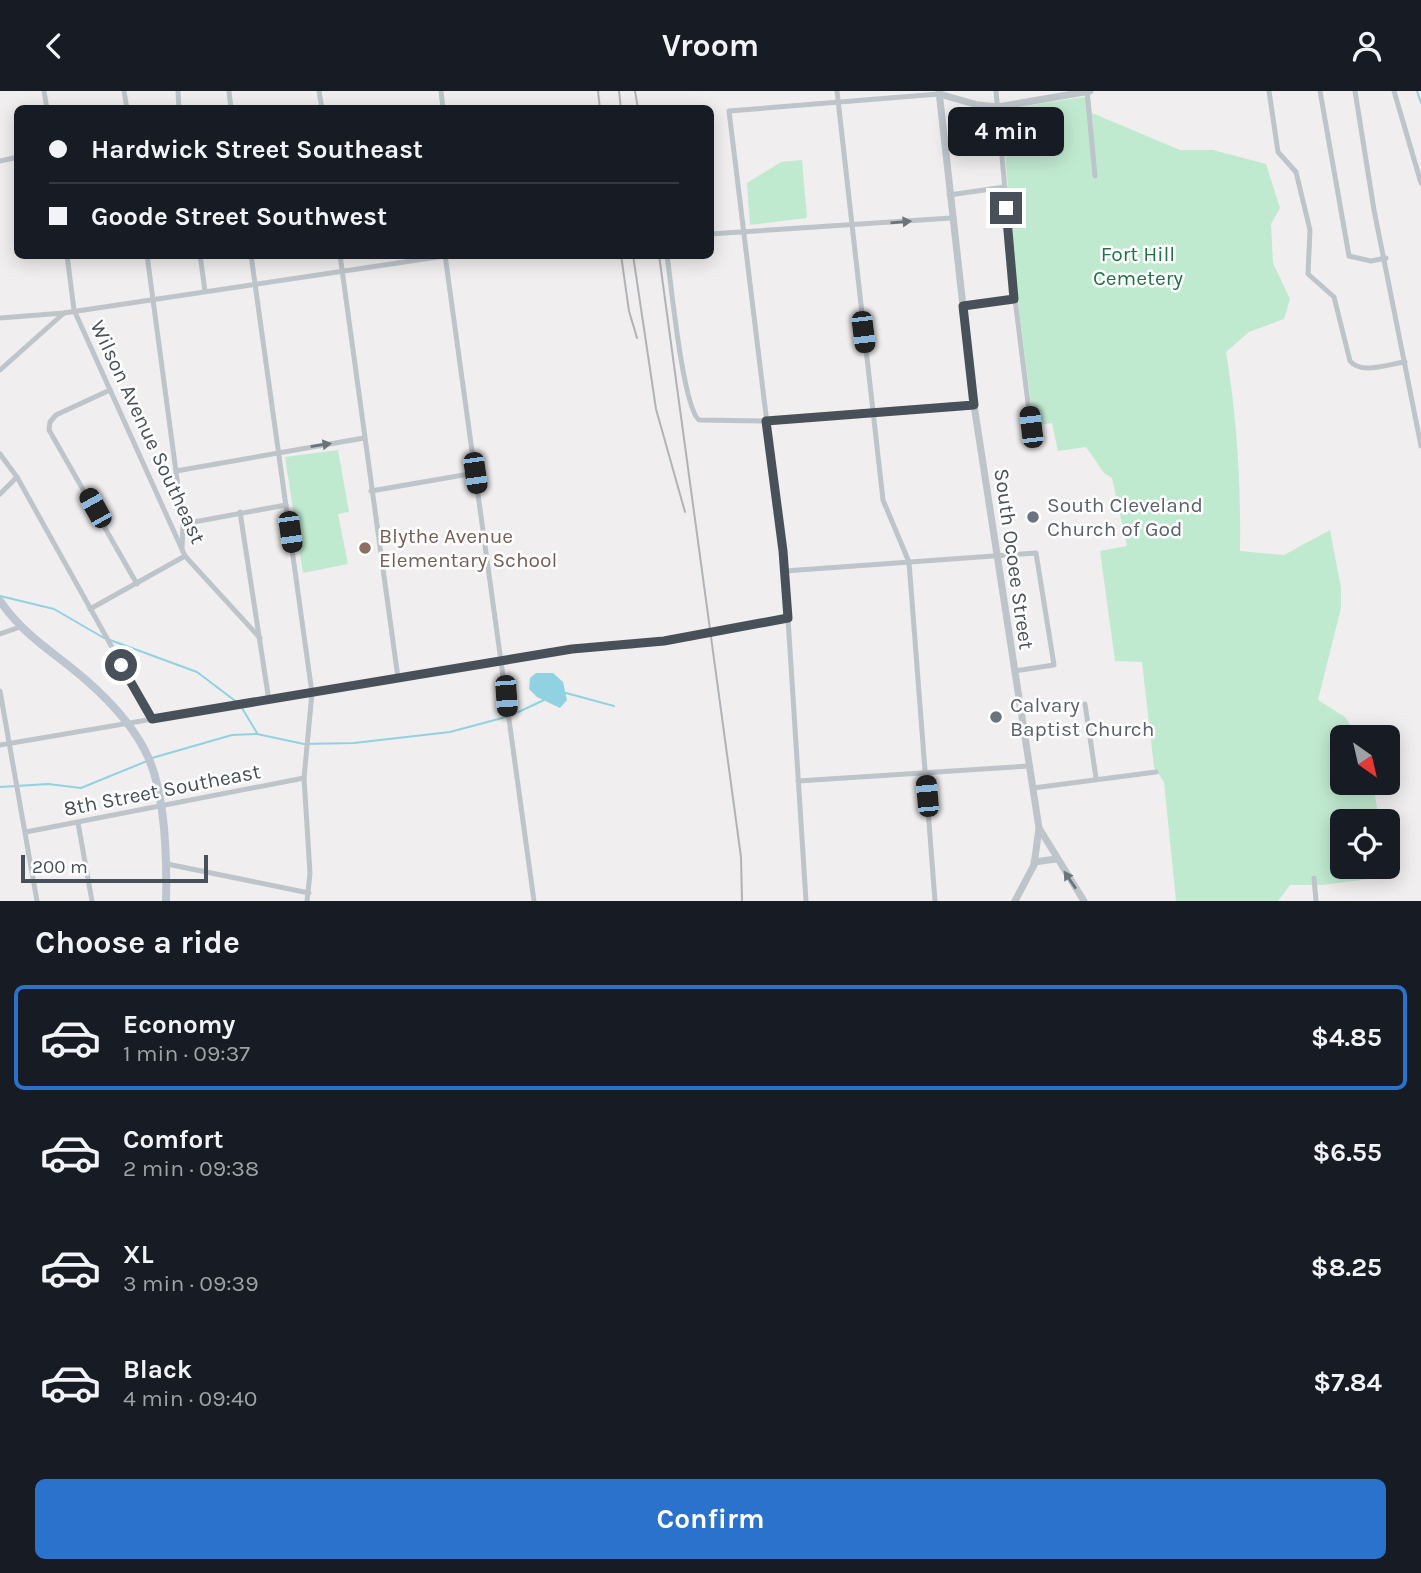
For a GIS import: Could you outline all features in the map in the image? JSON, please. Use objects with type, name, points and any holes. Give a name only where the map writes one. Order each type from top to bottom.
[{"type":"main road","points":[[0,601],[20,627],[84,678],[127,725],[149,760],[167,863],[166,901]]},
{"type":"street","points":[[837,91],[850,226],[883,500],[909,562],[935,901]]},
{"type":"street","points":[[996,91],[1014,299],[1031,427]]},
{"type":"street","points":[[806,901],[785,571],[729,111],[939,92],[978,105],[998,107],[1088,91],[1095,176]]},
{"type":"street","points":[[1269,91],[1278,152],[1296,172],[1310,230],[1308,274],[1334,297],[1350,361],[1358,367],[1367,368],[1405,362]]},
{"type":"street","points":[[1320,91],[1349,256],[1371,261],[1386,258]]},
{"type":"street","points":[[1355,91],[1374,210],[1386,258],[1421,446]]},
{"type":"street","points":[[1394,91],[1421,183]]},
{"type":"street","name":"South Ocoee Street","points":[[939,92],[974,405],[1012,672],[1039,828],[1034,862],[1015,901]]},
{"type":"street","points":[[949,195],[1004,187]]},
{"type":"street","points":[[714,234],[951,218]]},
{"type":"street","name":"Wilson Avenue Southeast","points":[[68,259],[74,310],[185,556],[260,638]]},
{"type":"street","points":[[148,259],[183,524],[182,548]]},
{"type":"street","points":[[201,259],[205,291]]},
{"type":"street","points":[[252,259],[312,693],[304,778],[309,893],[307,901]]},
{"type":"street","points":[[340,259],[398,678]]},
{"type":"street","points":[[0,370],[64,313],[74,310],[427,259]]},
{"type":"street","points":[[447,259],[534,901]]},
{"type":"street","points":[[668,259],[687,392],[695,417],[705,422],[766,421],[974,405]]},
{"type":"street","points":[[963,306],[1014,299]]},
{"type":"street","points":[[0,318],[55,311],[64,313]]},
{"type":"street","points":[[110,390],[56,415],[50,422],[49,430],[137,584]]},
{"type":"street","points":[[176,471],[364,438]]},
{"type":"street","points":[[0,454],[18,477],[152,719]]},
{"type":"street","points":[[371,491],[475,473]]},
{"type":"street","points":[[0,494],[18,477]]},
{"type":"street","points":[[183,524],[286,505]]},
{"type":"street","points":[[240,512],[269,701]]},
{"type":"street","points":[[785,571],[1036,553],[1055,666],[1012,672]]},
{"type":"street","points":[[90,609],[185,556]]},
{"type":"street","points":[[0,745],[501,660],[580,648],[643,645],[788,618]]},
{"type":"street","points":[[0,634],[20,627]]},
{"type":"street","points":[[0,691],[37,901]]},
{"type":"street","points":[[1085,704],[1096,778]]},
{"type":"street","points":[[798,781],[1029,766]]},
{"type":"street","points":[[1033,788],[1156,772]]},
{"type":"street","name":"8th Street Southeast","points":[[26,832],[304,778]]},
{"type":"street","points":[[78,823],[92,901]]},
{"type":"street","points":[[1039,828],[1084,901]]},
{"type":"street","points":[[1034,862],[1056,859]]},
{"type":"street","points":[[167,863],[309,893]]},
{"type":"street","points":[[1314,878],[1315,901]]},
{"type":"green space","name":"Fort Hill Cemetery","points":[[1090,96],[1092,113],[1180,150],[1213,150],[1266,164],[1280,208],[1271,224],[1273,263],[1290,299],[1284,319],[1249,332],[1226,352],[1238,451],[1240,551],[1284,555],[1330,530],[1341,588],[1341,608],[1318,700],[1345,717],[1350,725],[1330,725],[1330,795],[1375,795],[1377,809],[1330,809],[1330,879],[1369,879],[1321,885],[1290,885],[1278,901],[1176,901],[1164,782],[1154,767],[1142,662],[1115,661],[1100,551],[1127,546],[1112,478],[1104,473],[1086,447],[1058,451],[1052,423],[1034,426],[1017,296],[1002,115],[1006,109]]},
{"type":"green space","points":[[802,160],[807,218],[750,225],[747,183],[781,162]]},
{"type":"green space","points":[[338,450],[349,512],[338,514],[348,564],[303,573],[285,457]]},
{"type":"water","points":[[536,673],[553,673],[563,682],[567,700],[560,708],[537,697],[529,689],[530,678]]},
{"type":"waterway","points":[[1417,91],[1421,103]]},
{"type":"waterway","points":[[0,596],[54,609],[104,638]]},
{"type":"waterway","points":[[110,640],[197,672],[238,703]]},
{"type":"waterway","points":[[566,693],[614,706]]},
{"type":"waterway","points":[[512,715],[544,700]]},
{"type":"waterway","points":[[242,708],[257,733]]},
{"type":"waterway","points":[[152,758],[232,735],[257,734],[304,744],[354,743],[450,732],[506,717]]},
{"type":"waterway","points":[[0,787],[48,784],[81,788],[147,761]]},
{"type":"railway","points":[[598,91],[600,105]]},
{"type":"railway","points":[[619,91],[621,105]]},
{"type":"railway","points":[[635,91],[637,105]]},
{"type":"railway","points":[[622,259],[629,311],[637,338]]},
{"type":"railway","points":[[634,259],[656,409],[685,512]]},
{"type":"railway","points":[[660,259],[741,857],[742,901]]},
{"type":"place","name":"South Cleveland Church of God","points":[[1033,517]]},
{"type":"place","name":"Blythe Avenue Elementary School","points":[[365,548]]},
{"type":"place","name":"Calvary Baptist Church","points":[[996,717]]},
{"type":"route","points":[[121,665],[152,719],[572,649],[632,646],[664,641],[788,618],[783,551],[766,421],[974,405],[963,306],[1014,299],[1006,208]]}]
